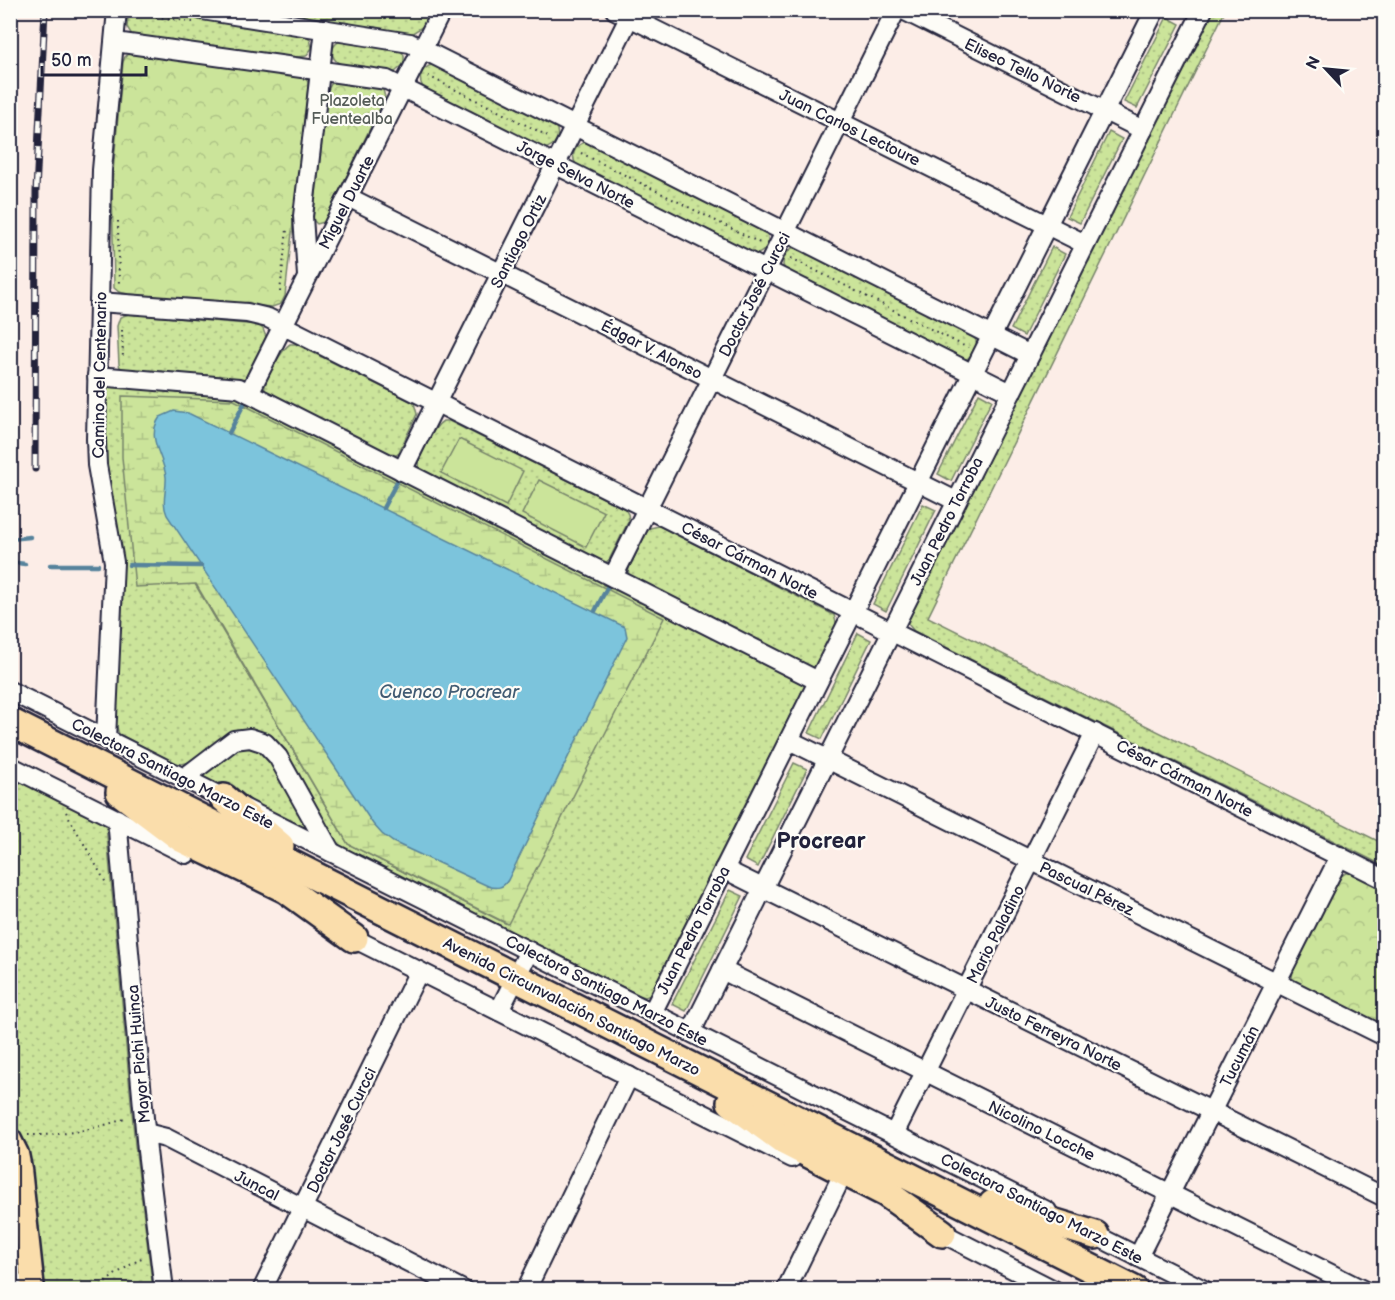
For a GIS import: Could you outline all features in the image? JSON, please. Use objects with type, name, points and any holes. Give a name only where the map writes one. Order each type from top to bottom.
[{"type":"highway","name":"Avenida Circunvalación Santiago Marzo","points":[[10,722],[454,946],[508,993],[782,1112],[1134,1290]]},
{"type":"highway","name":"Avenida Circunvalación Santiago Marzo","points":[[10,736],[508,993],[731,1102],[1101,1290]]},
{"type":"highway","points":[[120,792],[181,838],[286,889],[354,938]]},
{"type":"highway","points":[[224,798],[274,842],[385,900],[454,946]]},
{"type":"highway","points":[[731,1102],[786,1142],[886,1193],[942,1233]]},
{"type":"highway","points":[[782,1112],[877,1147],[991,1204],[1095,1235]]},
{"type":"main road","points":[[18,1143],[32,1290]]},
{"type":"street","name":"Camino del Centenario","points":[[106,739],[114,562],[97,456],[99,302],[102,170],[117,10]]},
{"type":"street","points":[[202,10],[400,40],[422,49],[1030,354]]},
{"type":"street","name":"Miguel Duarte","points":[[249,393],[442,10]]},
{"type":"street","name":"Doctor José Curcci","points":[[612,577],[896,10]]},
{"type":"street","name":"Eliseo Tello Norte","points":[[903,10],[1143,130]]},
{"type":"street","name":"Juan Pedro Torroba","points":[[652,1013],[1155,10]]},
{"type":"street","name":"Juan Pedro Torroba","points":[[691,1032],[1143,130],[1198,12]]},
{"type":"street","name":"Juan Carlos Lectoure","points":[[626,13],[1085,244]]},
{"type":"street","name":"Santiago Ortiz","points":[[402,471],[575,126],[626,13]]},
{"type":"street","points":[[308,278],[303,216],[325,29]]},
{"type":"street","name":"Jorge Selva Norte","points":[[114,42],[382,78],[1011,393]]},
{"type":"street","name":"Édgar V. Alonso","points":[[348,197],[956,501]]},
{"type":"street","name":"César Cárman Norte","points":[[99,302],[247,313],[264,317],[1384,879]]},
{"type":"street","points":[[98,376],[231,386],[249,393],[818,681]]},
{"type":"street","name":"Colectora Santiago Marzo Este","points":[[10,691],[1204,1290]]},
{"type":"street","name":"Mario Paladino","points":[[894,1134],[1095,733]]},
{"type":"street","points":[[183,778],[234,740],[250,738],[265,743],[278,757],[332,852]]},
{"type":"street","name":"Pascual Pérez","points":[[789,740],[1384,1036]]},
{"type":"street","points":[[10,765],[419,971],[508,993],[629,1076],[1054,1290]]},
{"type":"street","name":"Mayor Pichi Huinca","points":[[117,819],[146,1133],[164,1290]]},
{"type":"street","name":"Tucumán","points":[[1138,1257],[1340,855]]},
{"type":"street","name":"Justo Ferreyra Norte","points":[[724,869],[1384,1197]]},
{"type":"street","points":[[508,993],[529,951]]},
{"type":"street","name":"Nicolino Locche","points":[[722,970],[1363,1290]]},
{"type":"street","name":"Doctor José Curcci","points":[[262,1290],[419,971]]},
{"type":"street","points":[[526,1290],[629,1076]]},
{"type":"street","name":"Juncal","points":[[146,1133],[166,1138],[463,1290]]},
{"type":"street","points":[[786,1290],[839,1182]]},
{"type":"street","points":[[10,1280],[32,1290]]},
{"type":"path","points":[[431,85],[438,72]]},
{"type":"path","points":[[428,76],[550,137]]},
{"type":"path","points":[[540,140],[547,127]]},
{"type":"path","points":[[584,163],[591,150]]},
{"type":"path","points":[[581,153],[760,243]]},
{"type":"path","points":[[118,217],[119,287]]},
{"type":"path","points":[[750,246],[757,233]]},
{"type":"path","points":[[794,268],[800,255]]},
{"type":"path","points":[[791,258],[968,348]]},
{"type":"path","points":[[122,330],[123,358]]},
{"type":"path","points":[[959,351],[965,338]]},
{"type":"path","points":[[63,806],[108,886]]},
{"type":"path","points":[[18,1143],[52,1135],[81,1132],[129,1118]]},
{"type":"path","points":[[96,1290],[145,1255]]},
{"type":"green space","points":[[135,11],[149,11],[302,33],[310,39],[312,48],[306,56],[296,57],[139,38],[132,35],[127,27],[128,17]]},
{"type":"green space","points":[[251,11],[431,11],[422,27],[411,34]]},
{"type":"green space","points":[[1211,11],[1225,11],[928,617],[1384,844],[1384,866],[914,631],[908,624],[908,618]]},
{"type":"green space","points":[[1167,17],[1180,24],[1137,108],[1124,102]]},
{"type":"green space","points":[[342,40],[400,50],[404,55],[404,64],[395,72],[340,64],[334,58],[332,51],[335,45]]},
{"type":"green space","points":[[130,53],[304,77],[308,82],[285,296],[281,304],[272,307],[128,294],[114,288],[112,183],[123,62]]},
{"type":"green space","points":[[434,64],[555,125],[558,133],[556,140],[552,146],[544,149],[426,91],[421,83],[421,75],[425,68]]},
{"type":"green space","name":"Plazoleta Fuentealba","points":[[336,81],[379,86],[383,89],[385,98],[324,222],[317,224],[313,220],[328,90]]},
{"type":"green space","points":[[1109,132],[1122,139],[1080,223],[1067,217]]},
{"type":"green space","points":[[585,142],[590,142],[764,229],[768,238],[767,246],[761,252],[752,255],[577,166],[574,152]]},
{"type":"green space","points":[[797,247],[973,334],[976,342],[974,353],[963,360],[785,270],[784,256],[792,248]]},
{"type":"green space","points":[[1052,247],[1065,254],[1024,336],[1011,329]]},
{"type":"green space","points":[[129,314],[258,325],[263,329],[266,337],[248,375],[241,381],[121,370],[117,326],[120,317]]},
{"type":"green space","points":[[290,344],[296,344],[414,403],[417,414],[398,454],[392,457],[267,396],[266,382],[279,357]]},
{"type":"green space","points":[[112,383],[236,391],[241,401],[247,405],[257,402],[390,470],[392,477],[402,482],[409,479],[601,577],[603,585],[612,589],[620,586],[805,684],[806,687],[651,995],[645,997],[639,995],[338,845],[304,818],[307,828],[305,829],[201,776],[194,761],[174,763],[119,734],[116,725],[123,564],[106,458],[107,387]],"holes":[[[195,584],[507,924],[348,844]]]},
{"type":"green space","points":[[979,393],[992,400],[951,481],[938,474]]},
{"type":"green space","name":"Cuenco Procrear","points":[[122,396],[234,400],[664,618],[508,924],[348,844],[196,584],[135,587],[122,457]]},
{"type":"green space","points":[[443,421],[449,421],[625,509],[629,520],[609,560],[604,564],[418,470],[426,444]]},
{"type":"green space","points":[[459,439],[523,471],[506,506],[441,473]]},
{"type":"green space","points":[[539,480],[604,512],[586,547],[522,514]]},
{"type":"green space","points":[[923,504],[936,510],[886,611],[873,604]]},
{"type":"green space","points":[[659,526],[834,615],[837,626],[815,669],[812,670],[628,577],[629,568],[646,533],[650,528]]},
{"type":"green space","points":[[858,633],[871,640],[822,739],[809,733]]},
{"type":"green space","points":[[794,763],[807,769],[758,867],[745,860]]},
{"type":"green space","points":[[10,774],[106,825],[135,1145],[153,1289],[42,1289],[20,1141],[11,1122]]},
{"type":"green space","points":[[1351,873],[1384,891],[1384,1026],[1295,982],[1292,978],[1293,970],[1340,877]]},
{"type":"green space","points":[[730,890],[743,896],[686,1011],[672,1004]]},
{"type":"water","name":"Cuenco Procrear","points":[[174,411],[188,413],[625,627],[627,637],[504,885],[497,888],[488,886],[393,842],[373,824],[167,515],[164,501],[165,469],[154,432],[160,417]]},
{"type":"waterway","points":[[229,433],[247,398]]},
{"type":"waterway","points":[[383,508],[400,476]]},
{"type":"waterway","points":[[10,539],[30,537]]},
{"type":"waterway","points":[[10,562],[25,564]]},
{"type":"waterway","points":[[50,565],[98,565]]},
{"type":"waterway","points":[[129,565],[201,566]]},
{"type":"waterway","points":[[595,611],[611,580]]},
{"type":"waterway","points":[[10,1078],[15,1130]]},
{"type":"railway","points":[[35,469],[36,191],[45,10]]},
{"type":"railway","points":[[10,229],[11,211]]},
{"type":"district","name":"Procrear","points":[[821,840]]}]
